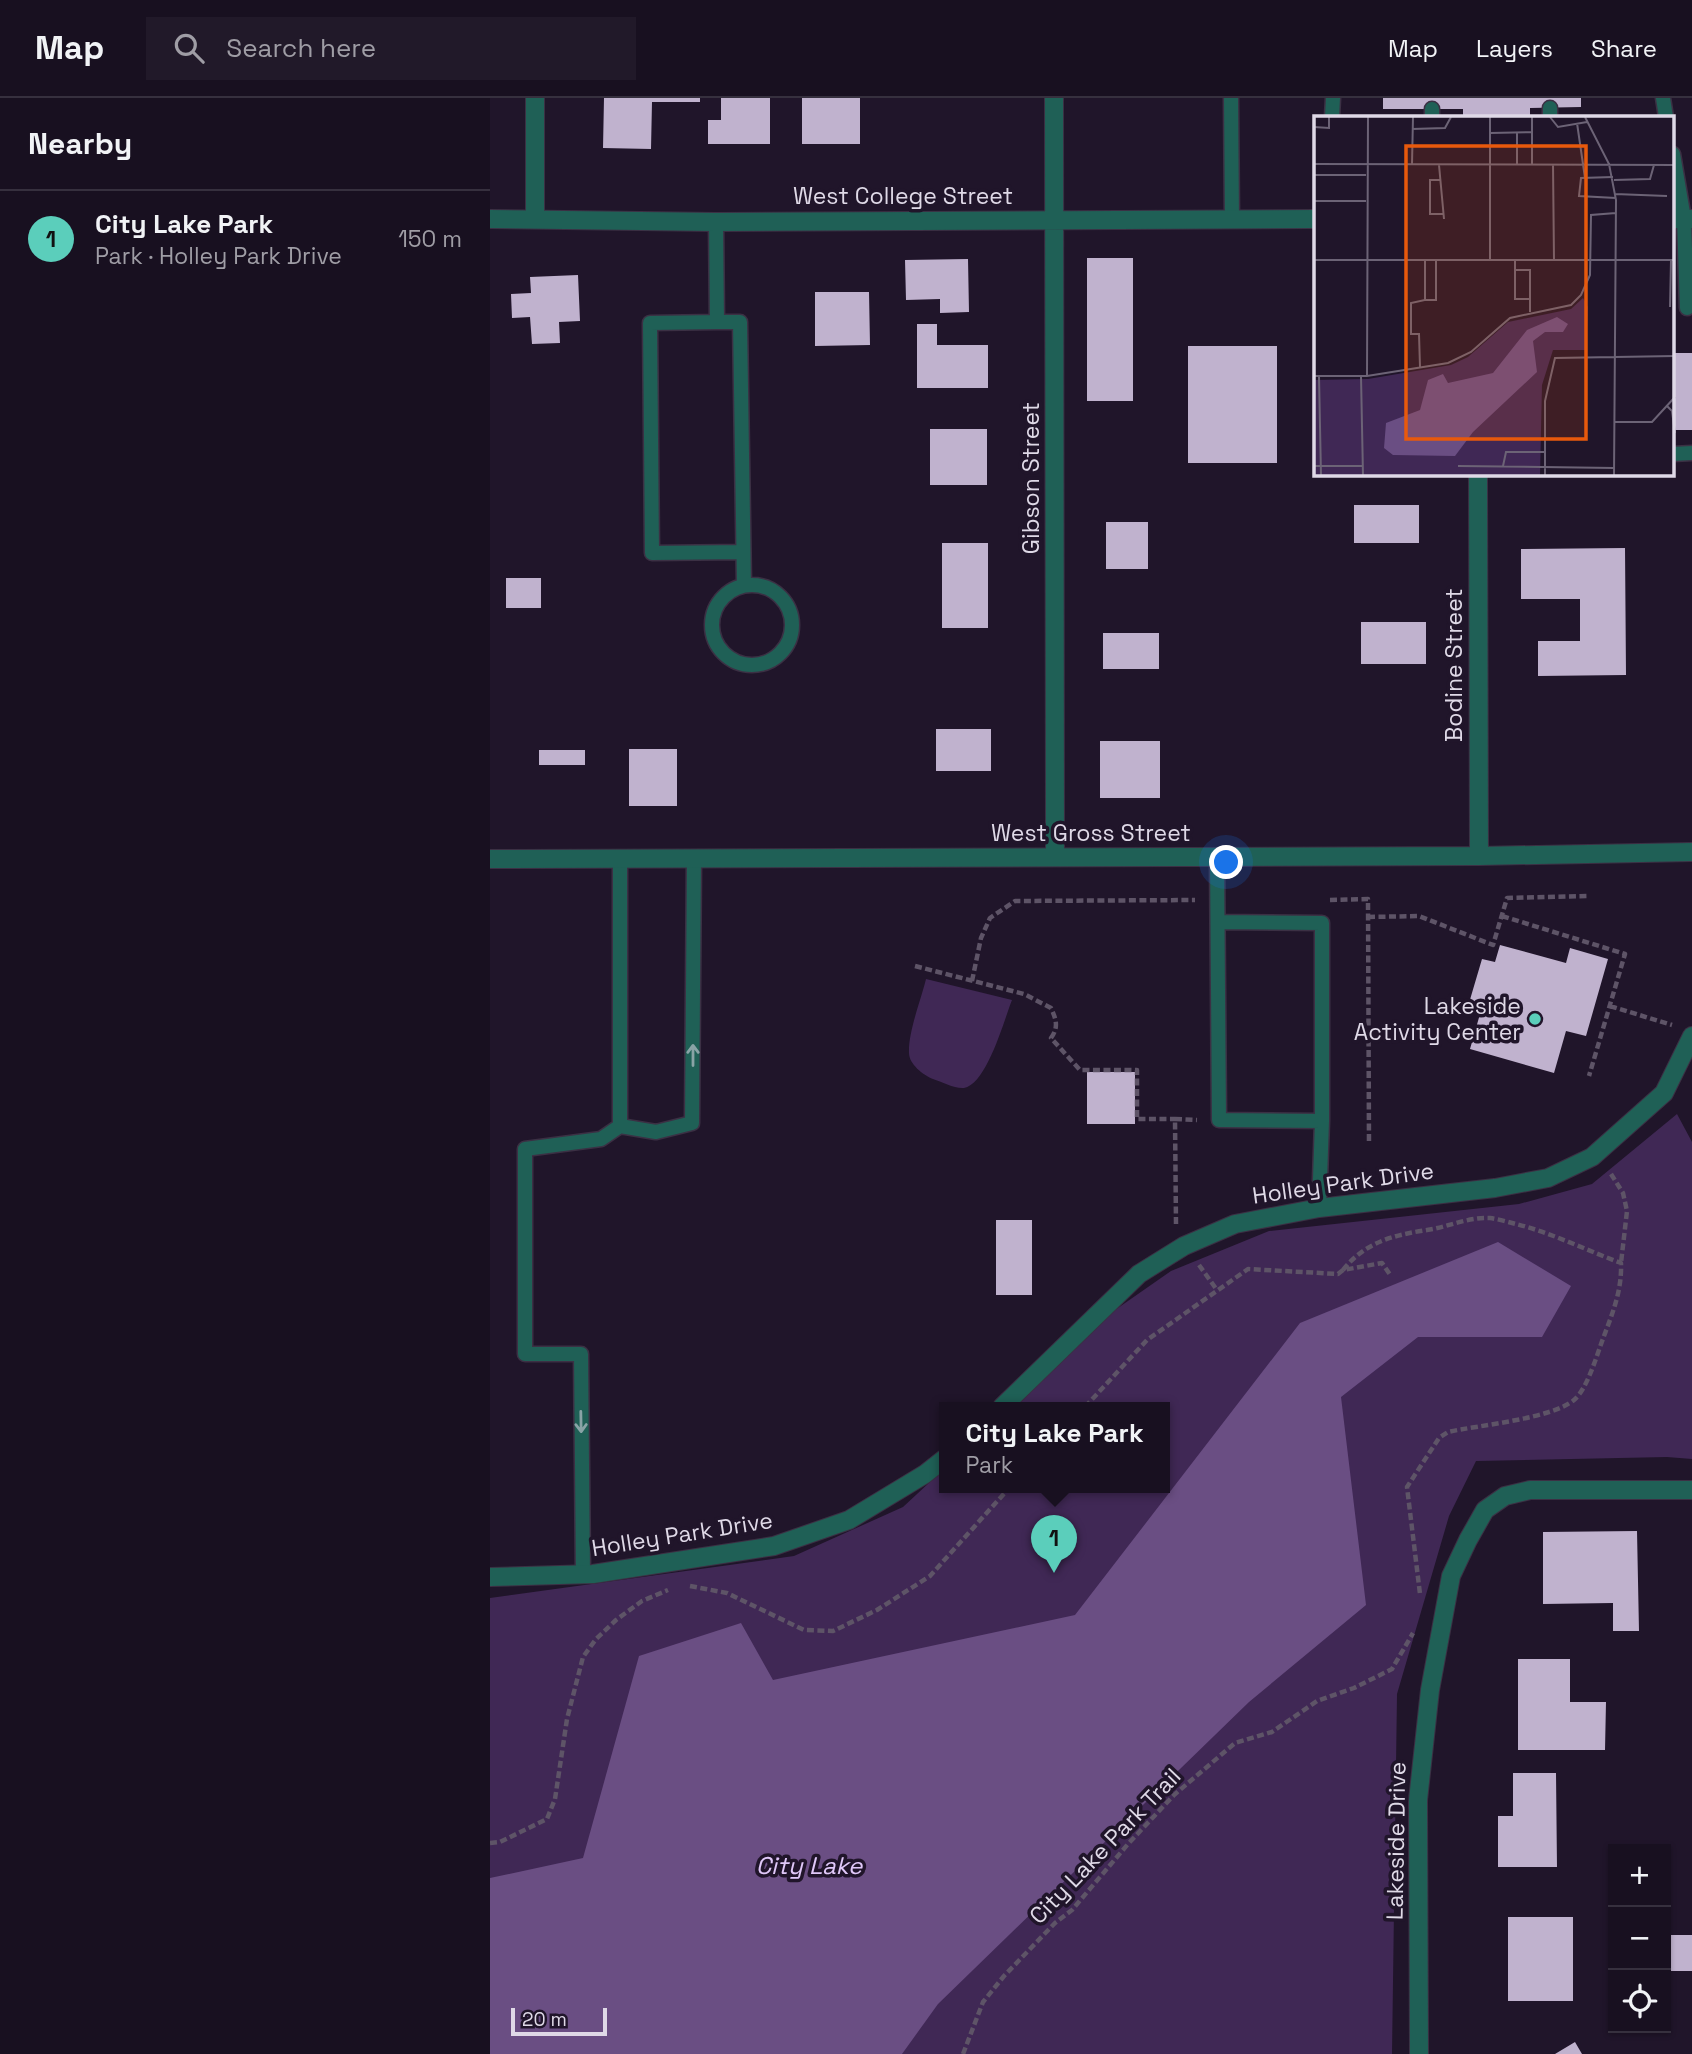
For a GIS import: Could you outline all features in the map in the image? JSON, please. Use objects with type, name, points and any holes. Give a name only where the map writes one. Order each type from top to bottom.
[{"type":"street","points":[[535,98],[535,219]]},
{"type":"street","name":"Gibson Street","points":[[1054,98],[1055,857]]},
{"type":"street","name":"West College Street","points":[[490,219],[716,222],[1314,219]]},
{"type":"street","name":"Bodine Street","points":[[1478,476],[1479,856]]},
{"type":"street","name":"West Gross Street","points":[[490,859],[1479,856],[1692,852]]},
{"type":"street","name":"Holley Park Drive","points":[[1007,1402],[1139,1274],[1184,1246],[1234,1224],[1319,1208],[1495,1188],[1548,1178],[1597,1153],[1664,1093],[1686,1032]]},
{"type":"street","name":"Holley Park Drive","points":[[490,1577],[583,1574],[774,1546],[849,1520],[886,1499],[939,1462]]},
{"type":"street","name":"Lakeside Drive","points":[[1419,2054],[1418,1800],[1430,1690],[1451,1576],[1468,1540],[1485,1510],[1505,1496],[1530,1490],[1692,1490]]},
{"type":"lane","points":[[1231,98],[1232,219]]},
{"type":"lane","points":[[1332,116],[1333,98]]},
{"type":"lane","points":[[1663,98],[1666,116]]},
{"type":"lane","points":[[1674,160],[1683,219],[1684,308]]},
{"type":"lane","points":[[716,222],[717,322]]},
{"type":"lane","points":[[743,552],[652,553],[650,323],[740,322],[744,585]]},
{"type":"lane","points":[[1674,454],[1692,453]]},
{"type":"lane","points":[[744,585],[764,586],[776,592],[791,614],[793,626],[784,651],[774,660],[761,665],[747,666],[734,662],[723,654],[715,643],[711,629],[712,616],[718,603],[727,593],[744,585]]},
{"type":"lane","points":[[1217,857],[1219,1120],[1322,1121]]},
{"type":"lane","points":[[620,858],[620,1126]]},
{"type":"lane","points":[[583,1574],[580,1354],[526,1354],[525,1149],[601,1139],[620,1126],[656,1132],[692,1123],[694,858]]},
{"type":"lane","points":[[1218,922],[1322,923],[1319,1208]]},
{"type":"path","points":[[1368,917],[1419,916],[1493,945],[1507,898],[1588,896]]},
{"type":"path","points":[[1502,916],[1625,954],[1590,1076]]},
{"type":"path","points":[[915,966],[1024,994],[1051,1008],[1056,1026],[1051,1038],[1080,1070],[1137,1070],[1137,1119],[1219,1120]]},
{"type":"path","points":[[1610,1006],[1686,1032]]},
{"type":"path","points":[[1175,1119],[1176,1228],[1184,1246]]},
{"type":"path","points":[[1420,1595],[1407,1487],[1439,1438],[1448,1432],[1550,1411],[1575,1399],[1590,1374],[1622,1284],[1621,1263],[1627,1211],[1623,1193],[1597,1153]]},
{"type":"path","points":[[1090,1402],[1147,1340],[1248,1269],[1338,1274],[1351,1259],[1370,1245],[1398,1235],[1491,1218],[1542,1231],[1621,1263]]},
{"type":"path","points":[[1343,1270],[1382,1263],[1391,1276]]},
{"type":"path","points":[[688,1585],[727,1593],[804,1630],[833,1631],[877,1610],[930,1576],[1004,1493]]},
{"type":"path","points":[[490,1843],[500,1842],[547,1819],[555,1799],[567,1719],[579,1671],[583,1657],[596,1639],[642,1601],[676,1588]]},
{"type":"path","name":"City Lake Park Trail","points":[[963,2054],[983,2002],[1055,1923],[1072,1910],[1120,1852],[1174,1794],[1236,1743],[1272,1732],[1317,1701],[1354,1688],[1392,1669],[1418,1622]]},
{"type":"shaded area","points":[[926,979],[1012,1000],[987,1064],[972,1084],[964,1088],[929,1077],[911,1061],[909,1045]]},
{"type":"shaded area","points":[[1677,1114],[1692,1142],[1692,1459],[1667,1457],[1476,1461],[1449,1516],[1397,1694],[1392,2054],[490,2054],[490,1598],[794,1556],[903,1507],[939,1474],[939,1493],[1170,1493],[1170,1402],[1015,1402],[1105,1317],[1171,1271],[1269,1231],[1519,1204],[1592,1184]]},
{"type":"water","name":"City Lake","points":[[1498,1242],[1571,1286],[1542,1337],[1418,1337],[1341,1397],[1366,1605],[1249,1702],[938,2004],[902,2054],[490,2054],[490,1878],[583,1858],[639,1656],[741,1623],[773,1680],[1075,1615],[1300,1323]]},
{"type":"building","points":[[604,98],[700,98],[700,102],[652,102],[651,149],[603,148]]},
{"type":"building","points":[[721,98],[770,98],[770,144],[708,144],[708,120],[721,120]]},
{"type":"building","points":[[802,98],[860,98],[860,144],[802,144]]},
{"type":"building","points":[[1383,98],[1581,98],[1581,107],[1530,108],[1530,116],[1463,116],[1463,109],[1383,109]]},
{"type":"building","points":[[1087,258],[1133,258],[1133,401],[1087,401]]},
{"type":"building","points":[[968,259],[969,312],[940,313],[940,299],[906,300],[905,260]]},
{"type":"building","points":[[578,275],[580,321],[559,322],[560,343],[532,344],[530,317],[512,318],[511,294],[531,293],[530,277]]},
{"type":"building","points":[[815,292],[869,292],[870,345],[815,346]]},
{"type":"building","points":[[917,324],[937,324],[937,345],[988,345],[988,388],[917,388]]},
{"type":"building","points":[[1188,346],[1277,346],[1277,463],[1188,463]]},
{"type":"building","points":[[1674,353],[1692,353],[1692,430],[1674,430]]},
{"type":"building","points":[[930,429],[987,429],[987,485],[930,485]]},
{"type":"building","points":[[1354,505],[1419,505],[1419,543],[1354,543]]},
{"type":"building","points":[[1106,522],[1148,522],[1148,569],[1106,569]]},
{"type":"building","points":[[942,543],[988,543],[988,628],[942,628]]},
{"type":"building","points":[[1625,548],[1626,675],[1538,676],[1538,641],[1580,641],[1580,599],[1521,599],[1521,549]]},
{"type":"building","points":[[506,578],[541,578],[541,608],[506,608]]},
{"type":"building","points":[[1361,622],[1426,622],[1426,664],[1361,664]]},
{"type":"building","points":[[1103,633],[1159,633],[1159,669],[1103,669]]},
{"type":"building","points":[[936,729],[991,729],[991,771],[936,771]]},
{"type":"building","points":[[1100,741],[1160,741],[1160,798],[1100,798]]},
{"type":"building","points":[[629,749],[677,749],[677,806],[629,806]]},
{"type":"building","points":[[539,750],[585,750],[585,765],[539,765]]},
{"type":"building","name":"Lakeside Activity Center","points":[[1500,945],[1566,963],[1570,948],[1608,959],[1586,1036],[1566,1031],[1554,1073],[1470,1049],[1482,1007],[1469,1003],[1482,959],[1495,962]]},
{"type":"building","points":[[1087,1072],[1135,1072],[1135,1124],[1087,1124]]},
{"type":"building","points":[[996,1220],[1032,1220],[1032,1295],[996,1295]]},
{"type":"building","points":[[1637,1531],[1639,1631],[1613,1631],[1613,1603],[1543,1604],[1543,1532]]},
{"type":"building","points":[[1518,1659],[1570,1659],[1570,1702],[1606,1702],[1605,1750],[1518,1750]]},
{"type":"building","points":[[1513,1773],[1556,1773],[1557,1867],[1498,1867],[1498,1816],[1513,1816]]},
{"type":"building","points":[[1508,1917],[1573,1917],[1573,2001],[1508,2001]]},
{"type":"building","points":[[1671,1935],[1692,1935],[1692,1971],[1671,1971]]},
{"type":"building","points":[[1575,2042],[1582,2054],[1555,2054]]},
{"type":"place","name":"Lakeside Activity Center","points":[[1535,1019]]},
{"type":"place","name":"City Lake Park","points":[[1054,1573]]}]
